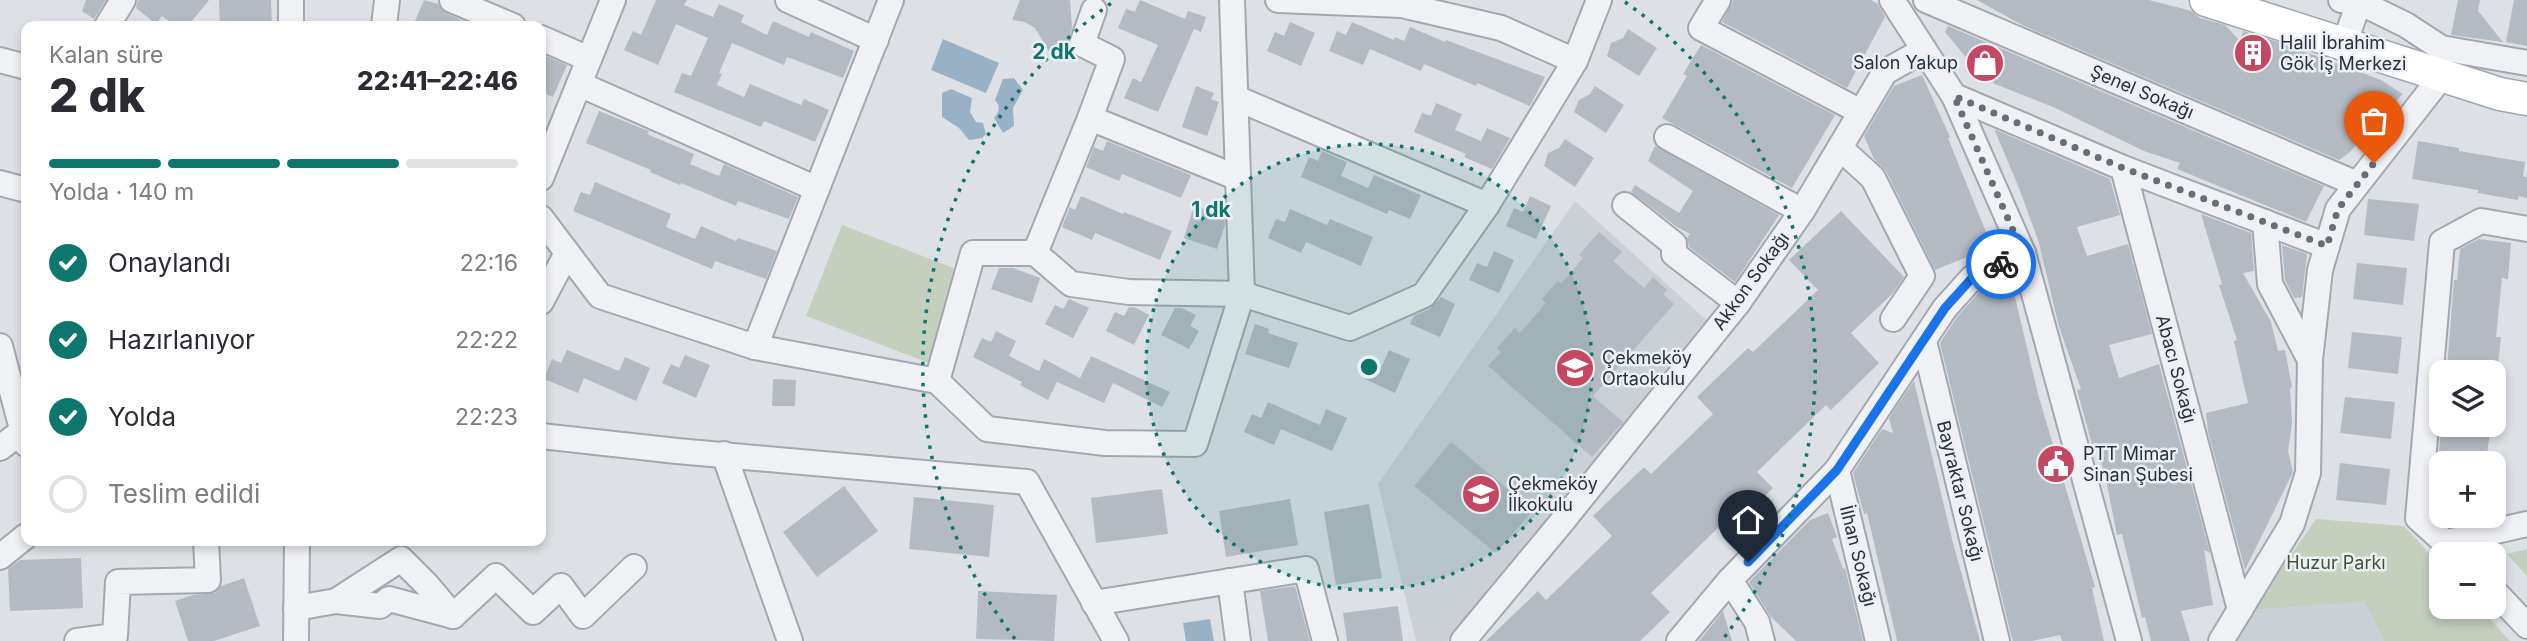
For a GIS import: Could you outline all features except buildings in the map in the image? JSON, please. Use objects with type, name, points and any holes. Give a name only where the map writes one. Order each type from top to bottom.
[{"type":"main road","points":[[2206,0],[2500,94],[2527,99]]},
{"type":"main road","points":[[2213,0],[2245,14]]},
{"type":"street","points":[[110,21],[123,0]]},
{"type":"street","points":[[291,0],[291,21]]},
{"type":"street","points":[[385,21],[387,0]]},
{"type":"street","points":[[452,0],[501,21]]},
{"type":"street","points":[[546,166],[613,0]]},
{"type":"street","points":[[788,0],[876,40]]},
{"type":"street","points":[[755,347],[891,0]]},
{"type":"street","points":[[546,225],[600,296],[755,347],[937,381],[987,429],[1105,443],[1195,444],[1242,294],[1232,0]]},
{"type":"street","points":[[1278,0],[1402,5],[1501,28],[1575,61]]},
{"type":"street","points":[[937,381],[973,253],[1035,253],[1071,284],[1129,292],[1242,294],[1350,328],[1424,295],[1488,205],[1575,61],[1599,0]]},
{"type":"street","points":[[1718,0],[1701,28],[1861,112]]},
{"type":"street","points":[[1892,0],[1954,96],[2023,253],[2129,641]]},
{"type":"street","name":"Şenel Sokağı","points":[[1926,0],[2357,184]]},
{"type":"street","points":[[2344,45],[2350,1],[2406,25],[2441,48],[2527,63]]},
{"type":"street","points":[[1035,253],[1112,60],[1082,44],[1094,10]]},
{"type":"street","points":[[546,40],[589,58]]},
{"type":"street","name":"Akkon Sokağı","points":[[1463,641],[1738,303],[1802,211],[1885,72],[1924,50]]},
{"type":"street","points":[[0,60],[21,66]]},
{"type":"street","points":[[2221,641],[2292,524],[2308,473],[2310,360],[2320,270],[2338,209],[2442,76]]},
{"type":"street","points":[[579,84],[817,189]]},
{"type":"street","points":[[1954,96],[2123,168],[2327,246]]},
{"type":"street","points":[[1236,98],[1488,205]]},
{"type":"street","points":[[1090,118],[1238,178]]},
{"type":"street","points":[[1667,137],[1802,211]]},
{"type":"street","points":[[1840,148],[1873,178],[1922,275],[1893,319]]},
{"type":"street","name":"Abacı Sokağı","points":[[2123,168],[2239,610]]},
{"type":"street","points":[[0,183],[21,189]]},
{"type":"street","points":[[1625,205],[1674,244],[1674,254],[1738,303]]},
{"type":"street","points":[[2446,542],[2418,518],[2442,242],[2481,221],[2527,229]]},
{"type":"street","points":[[2265,222],[2270,284],[2310,360]]},
{"type":"street","points":[[546,293],[567,253]]},
{"type":"street","points":[[1679,641],[1730,580],[1837,470],[1945,308],[1972,278],[2023,253]]},
{"type":"street","name":"Bayraktar Sokağı","points":[[1924,341],[1997,641]]},
{"type":"street","points":[[0,346],[21,426]]},
{"type":"street","points":[[546,437],[1027,482],[1116,641]]},
{"type":"street","points":[[0,448],[21,439]]},
{"type":"street","points":[[724,454],[790,641]]},
{"type":"street","name":"İlhan Sokağı","points":[[1837,470],[1878,641]]},
{"type":"street","points":[[2474,542],[2527,524]]},
{"type":"street","points":[[0,557],[21,540]]},
{"type":"street","points":[[77,641],[120,638],[118,582],[208,580],[206,546]]},
{"type":"street","points":[[296,641],[297,546]]},
{"type":"street","points":[[336,601],[401,559],[453,616]]},
{"type":"street","points":[[453,616],[496,576],[533,612],[561,586],[583,616],[635,567]]},
{"type":"street","points":[[1094,603],[1307,569],[1325,641]]},
{"type":"street","points":[[1730,580],[1757,622],[1762,641]]},
{"type":"street","points":[[1230,581],[1238,641]]},
{"type":"street","points":[[296,608],[336,601],[380,606],[389,599],[453,616]]},
{"type":"street","points":[[2506,604],[2527,626]]},
{"type":"shaded area","name":"Çekmeköy Ortaokulu","points":[[1575,201],[1722,334],[1447,641],[1416,641],[1378,484]]},
{"type":"shaded area","points":[[2366,602],[2384,641],[2233,641],[2252,610]]},
{"type":"green space","points":[[842,225],[964,272],[929,363],[806,316]]},
{"type":"green space","name":"Huzur Parkı","points":[[2316,519],[2404,526],[2429,553],[2429,619],[2490,619],[2510,641],[2384,641],[2365,602],[2252,610]]},
{"type":"green space","points":[[2527,549],[2527,576],[2507,554]]},
{"type":"water","points":[[943,39],[999,63],[986,93],[931,70]]},
{"type":"water","points":[[1014,78],[1023,90],[1013,108],[1014,126],[1003,133],[994,118],[999,109],[995,100],[1003,79]]},
{"type":"water","points":[[951,89],[972,98],[970,112],[976,122],[983,123],[986,134],[982,138],[969,140],[959,128],[942,117],[942,93]]},
{"type":"water","points":[[1210,619],[1214,641],[1186,641],[1183,623]]},
{"type":"way so far","points":[[2001,264],[2023,253],[1954,96],[2123,168],[2327,246],[2338,209],[2374,163]]},
{"type":"place","name":"Halil İbrahim Gök İş Merkezi","points":[[2253,53]]},
{"type":"place","name":"Salon Yakup","points":[[1985,63]]},
{"type":"place","name":"Çekmeköy Ortaokulu","points":[[1575,368]]},
{"type":"place","name":"PTT Mimar Sinan Şubesi","points":[[2056,464]]},
{"type":"place","name":"Çekmeköy İlkokulu","points":[[1481,494]]},
{"type":"route","points":[[1748,562],[1837,470],[1945,308],[1972,278],[2001,264]]}]
